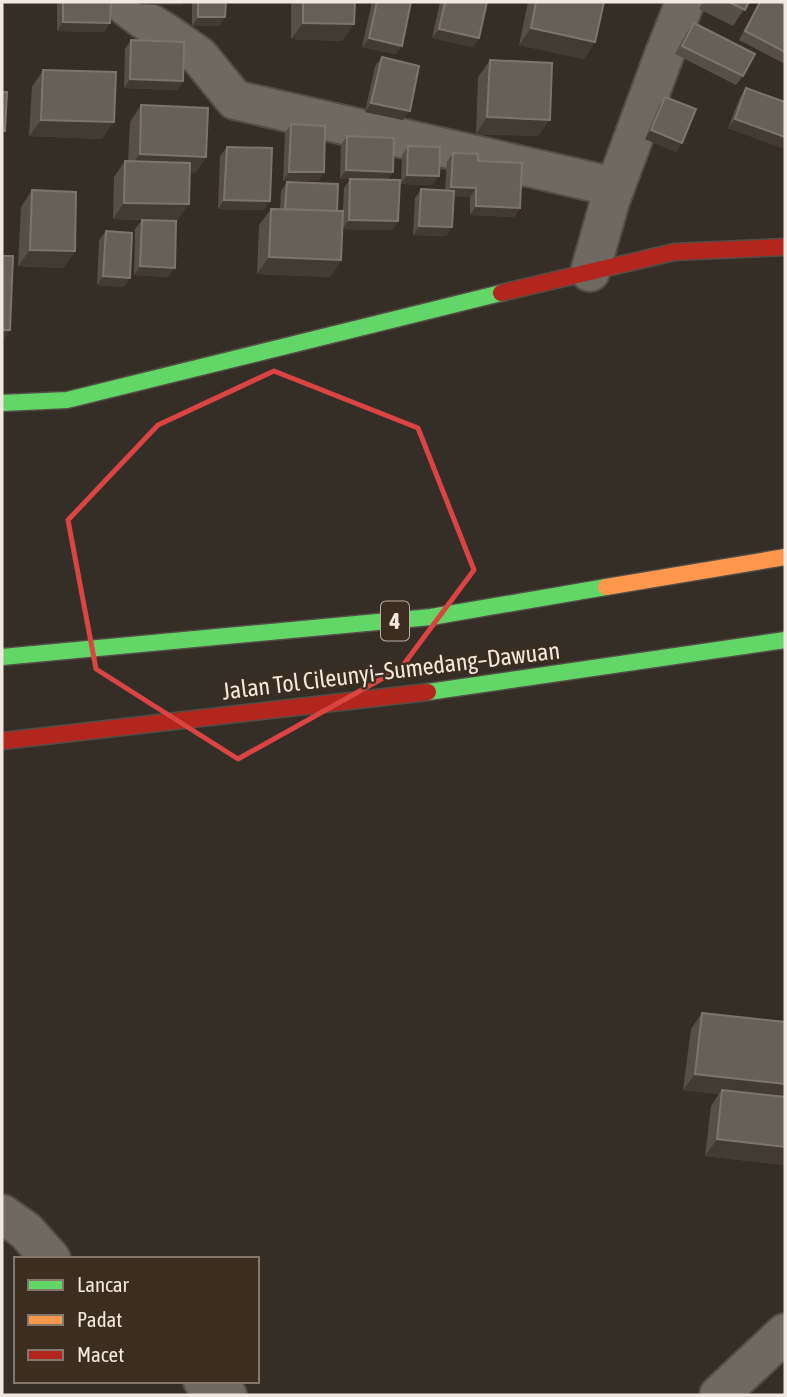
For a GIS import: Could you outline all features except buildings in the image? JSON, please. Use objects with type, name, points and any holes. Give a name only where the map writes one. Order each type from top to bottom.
[{"type":"main road","points":[[2,403],[67,400],[674,252],[785,247]]},
{"type":"main road","name":"Jalan Tol Cileunyi–Sumedang–Dawuan","points":[[2,657],[431,617],[785,557]]},
{"type":"main road","name":"Jalan Tol Cileunyi–Sumedang–Dawuan","points":[[2,741],[446,690],[785,640]]},
{"type":"street","points":[[126,2],[127,7],[143,19],[199,56],[235,100],[615,187]]},
{"type":"street","points":[[590,272],[610,201],[685,2]]},
{"type":"street","points":[[2,1214],[26,1231],[49,1257]]},
{"type":"street","points":[[719,1395],[785,1333]]},
{"type":"street","points":[[206,1383],[227,1395]]},
{"type":"highlighted area","points":[[274,371],[418,428],[474,570],[401,668],[238,759],[96,669],[68,520],[158,425]]},
{"type":"traffic: fast","points":[[2,403],[67,400],[501,293]]},
{"type":"traffic: fast","points":[[2,657],[431,617],[606,587]]},
{"type":"traffic: fast","points":[[428,692],[785,640]]},
{"type":"traffic: slow","points":[[606,587],[785,557]]},
{"type":"traffic: jam","points":[[501,293],[674,252],[785,247]]},
{"type":"traffic: jam","points":[[2,741],[428,692]]}]
